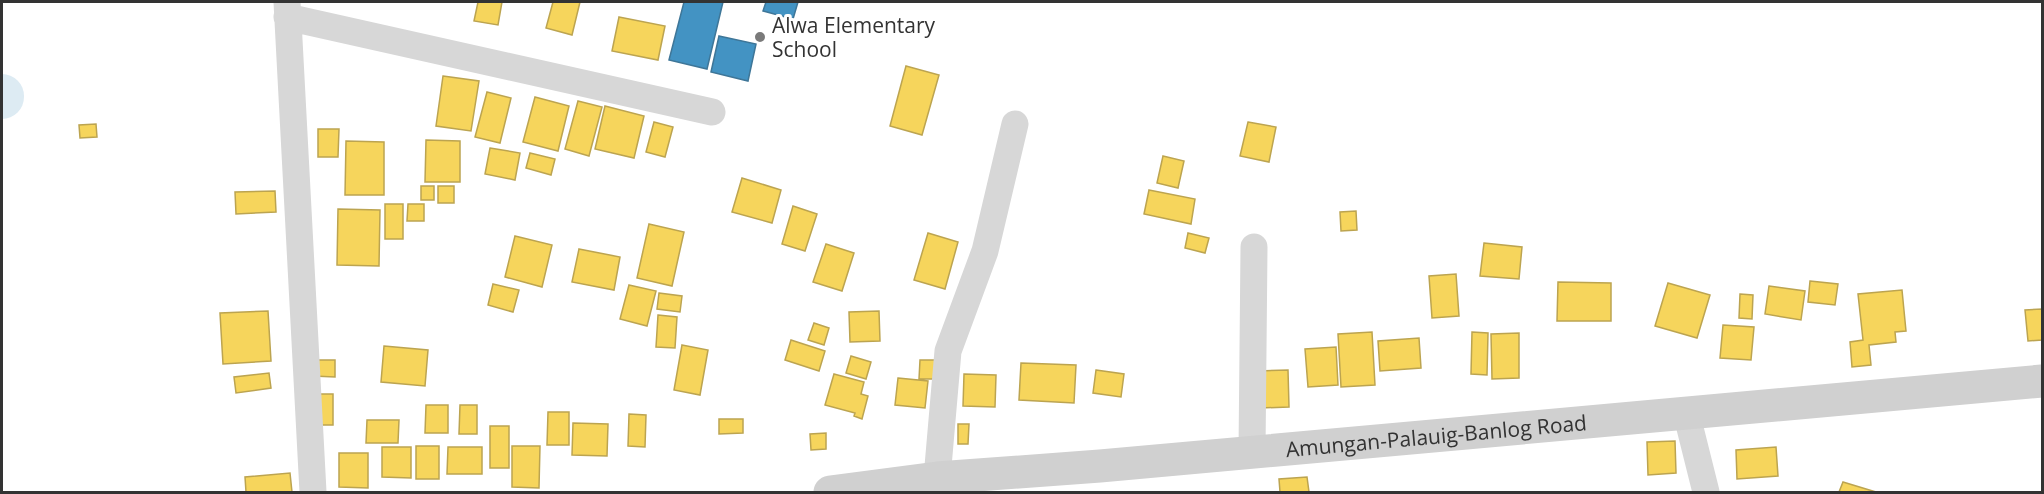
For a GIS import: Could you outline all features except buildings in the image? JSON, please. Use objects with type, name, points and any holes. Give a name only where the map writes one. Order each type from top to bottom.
[{"type":"main road","name":"Amungan-Palauig-Banlog Road","points":[[830,492],[938,478],[2043,381]]},
{"type":"street","points":[[313,492],[287,9],[712,112]]},
{"type":"street","points":[[938,478],[948,351],[985,251],[1015,124]]},
{"type":"street","points":[[1252,452],[1254,247]]},
{"type":"street","points":[[1686,412],[1706,492]]},
{"type":"place","name":"Alwa Elementary School","points":[[760,37]]}]
